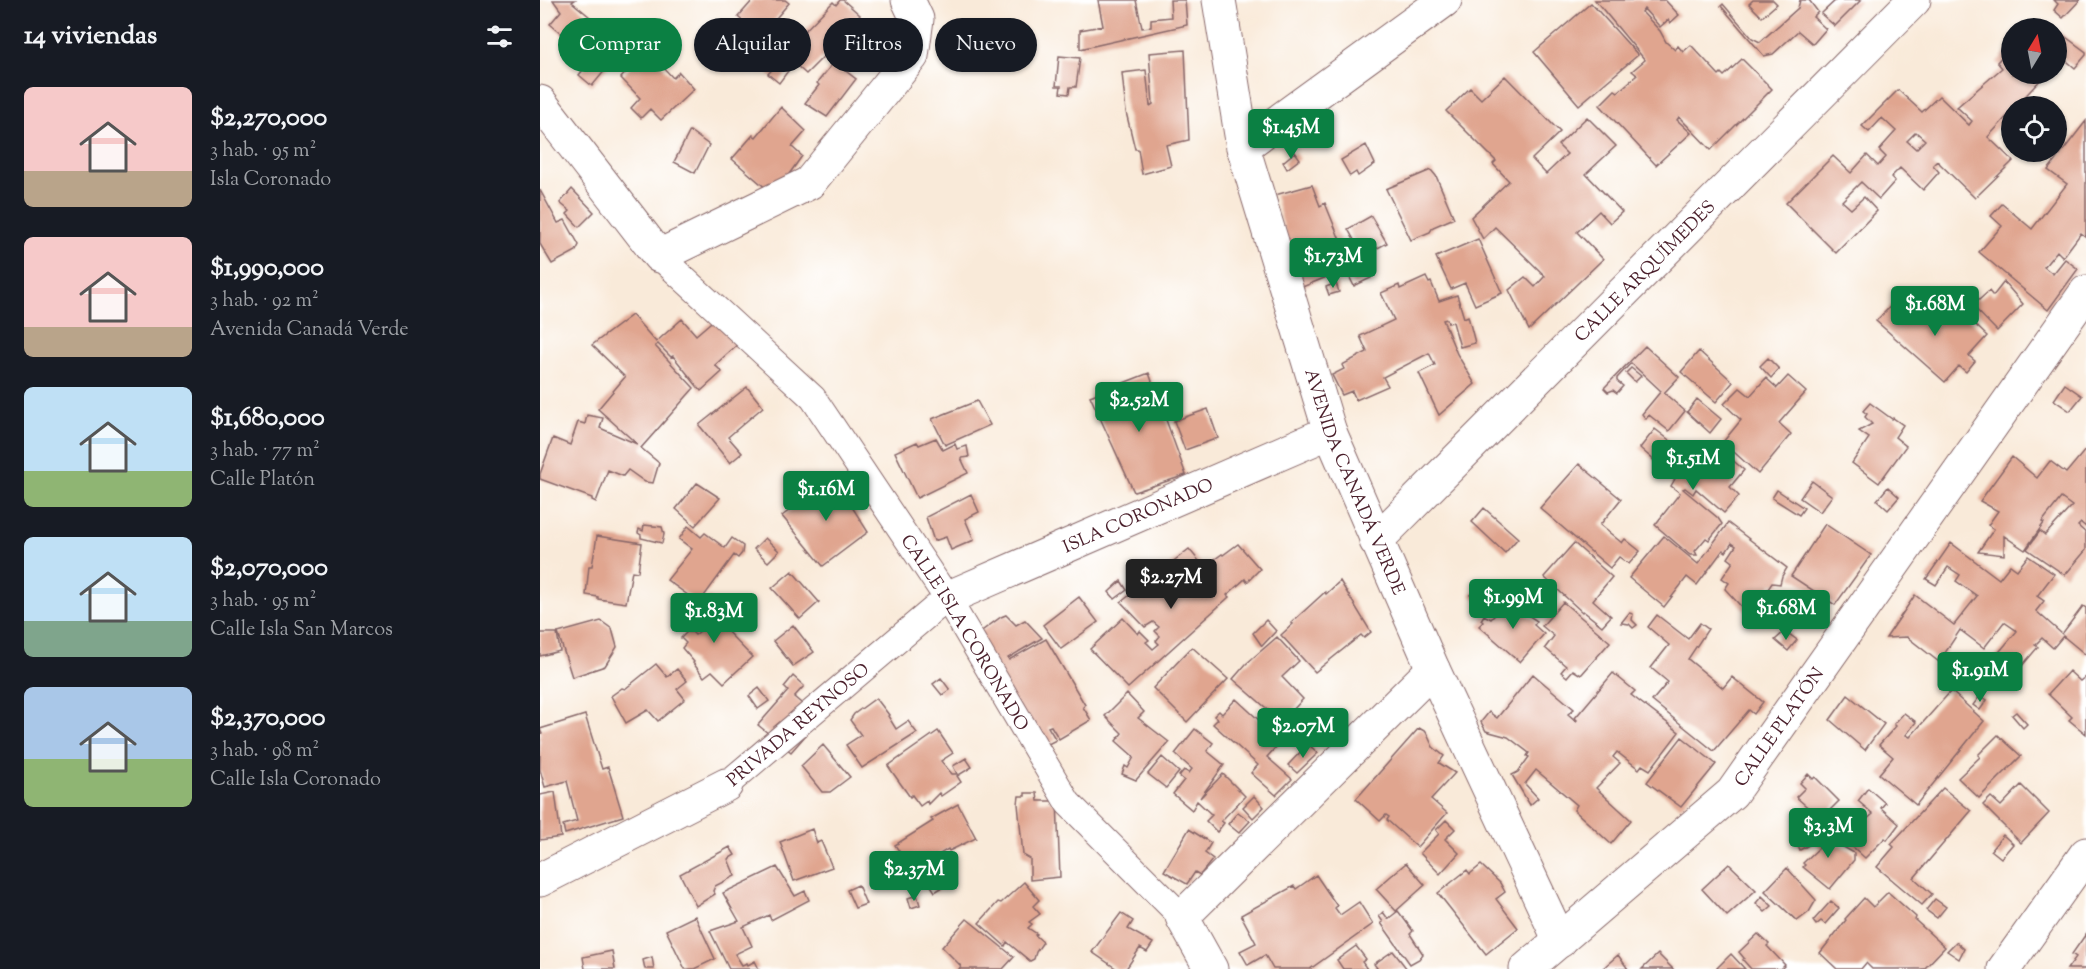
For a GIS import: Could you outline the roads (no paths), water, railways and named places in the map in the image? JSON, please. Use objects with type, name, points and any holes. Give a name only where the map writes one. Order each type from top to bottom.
[{"type":"street","points":[[659,256],[809,183],[912,56],[917,19],[908,0]]},
{"type":"street","name":"AVENIDA CANADÁ VERDE","points":[[1219,0],[1244,147],[1330,432],[1433,669],[1560,942]]},
{"type":"street","points":[[1244,147],[1445,0]]},
{"type":"street","name":"CALLE ARQUÍMEDES","points":[[1376,541],[1914,0]]},
{"type":"street","name":"CALLE ISLA CORONADO","points":[[540,102],[659,256],[813,398],[947,598],[1068,803],[1182,917]]},
{"type":"street","name":"CALLE PLATÓN","points":[[1526,969],[1732,793],[2086,292]]},
{"type":"street","name":"ISLA CORONADO","points":[[947,598],[1330,432]]},
{"type":"street","name":"PRIVADA REYNOSO","points":[[540,880],[726,785],[947,598]]},
{"type":"street","points":[[1211,969],[1182,917],[1433,669]]},
{"type":"street","points":[[2004,969],[2086,854]]}]
